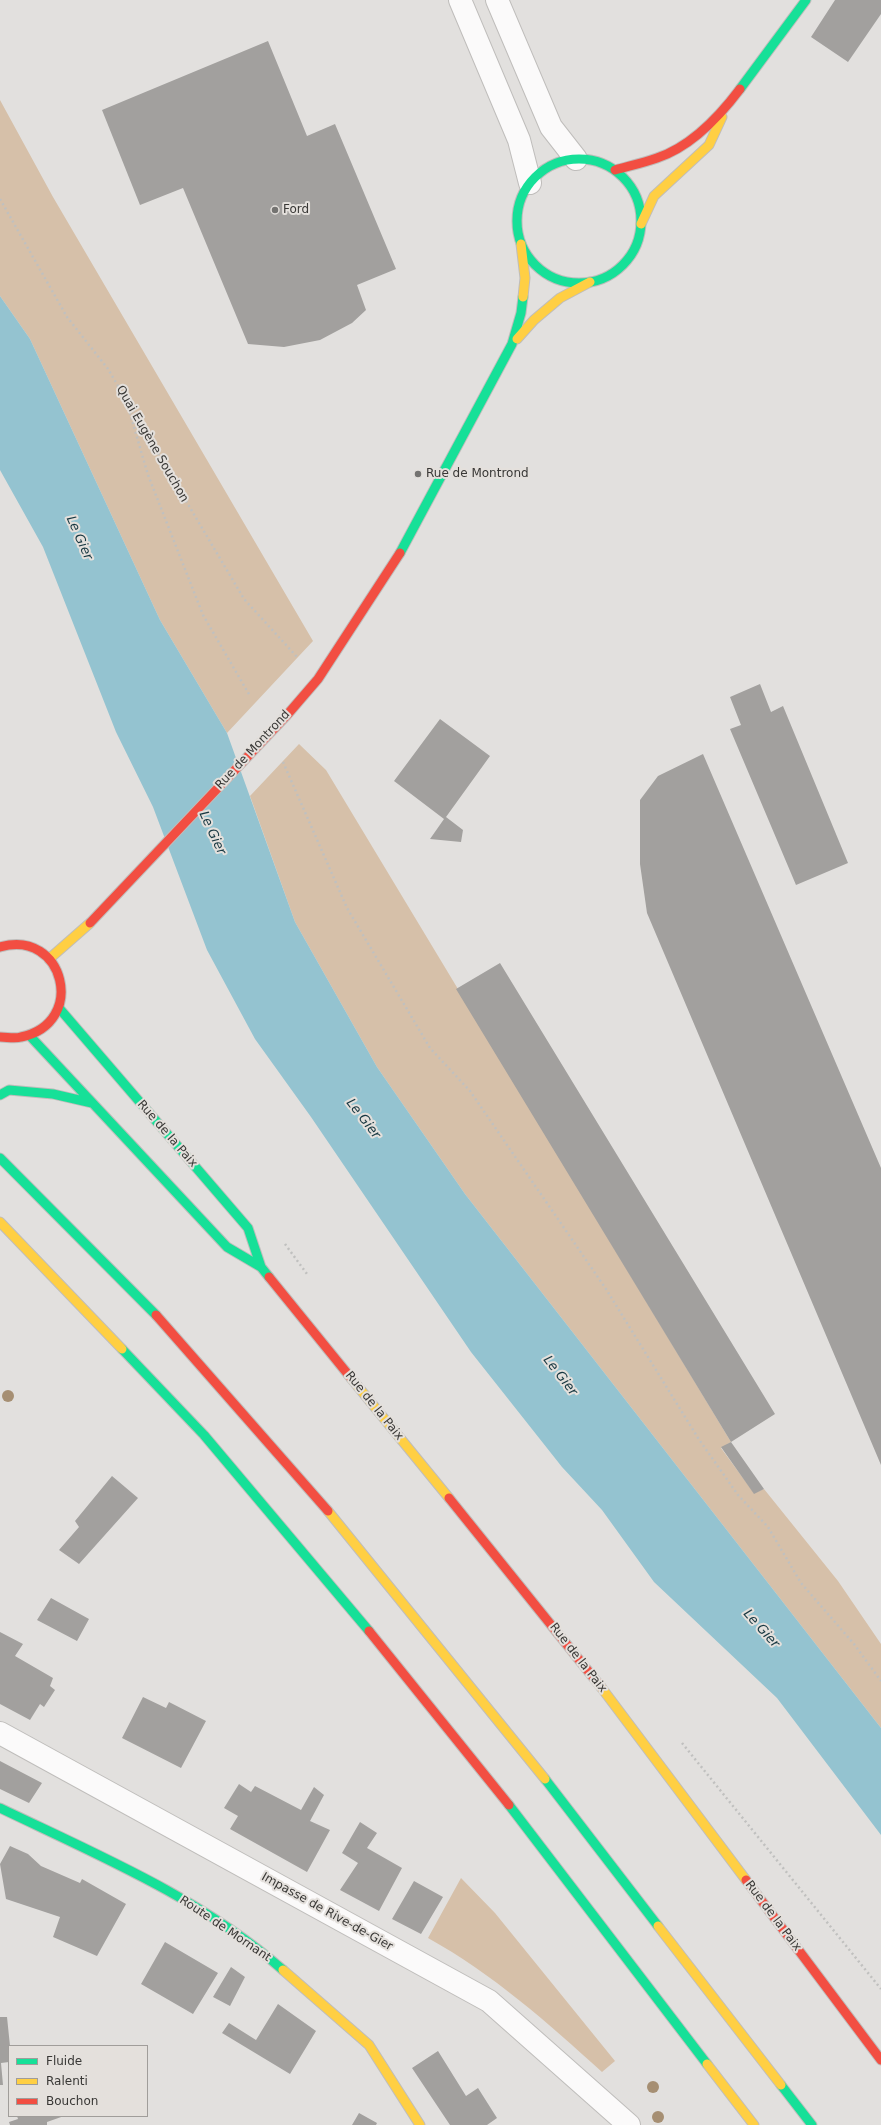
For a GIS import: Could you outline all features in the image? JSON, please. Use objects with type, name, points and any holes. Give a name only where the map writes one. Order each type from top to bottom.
[{"type":"main road","points":[[615,170],[658,158],[682,146],[727,106],[806,0]]},
{"type":"main road","points":[[641,224],[638,203],[629,182],[615,170],[596,161],[576,159],[559,162],[548,168],[530,183],[520,202],[517,223],[521,244],[533,262],[550,275],[570,282],[590,282],[610,275],[626,262],[637,244],[641,224],[654,196],[709,145],[727,106]]},
{"type":"main road","name":"Rue de Montrond","points":[[50,959],[90,922],[287,715],[318,680],[404,549],[512,344],[522,314],[525,278],[521,244]]},
{"type":"main road","name":"Rue de Montrond","points":[[512,344],[534,320],[560,298],[590,282]]},
{"type":"main road","points":[[0,947],[15,944],[34,948],[50,959],[62,982],[62,996],[59,1008],[55,1017],[44,1029],[30,1036],[14,1039],[0,1036]]},
{"type":"main road","name":"Rue de la Paix","points":[[59,1008],[248,1228],[261,1267],[587,1668],[881,2060]]},
{"type":"main road","name":"Rue de la Paix","points":[[30,1036],[226,1247],[261,1267]]},
{"type":"main road","points":[[0,1095],[9,1090],[52,1094],[92,1104]]},
{"type":"main road","points":[[0,1158],[171,1330],[302,1480],[527,1756],[812,2125]]},
{"type":"main road","points":[[0,1222],[204,1435],[408,1678],[532,1835],[754,2125]]},
{"type":"main road","name":"Route de Mornant","points":[[0,1808],[158,1884],[261,1951],[368,2045],[420,2125]]},
{"type":"street","points":[[460,0],[519,140],[530,183]]},
{"type":"street","points":[[497,0],[551,127],[576,159]]},
{"type":"street","name":"Impasse de Rive-de-Gier","points":[[0,1733],[489,2001],[629,2125]]},
{"type":"path","name":"Quai Eugène Souchon","points":[[0,199],[67,317],[108,368],[244,599],[318,680]]},
{"type":"path","points":[[125,399],[148,475],[203,615],[250,696]]},
{"type":"path","points":[[282,761],[296,788],[347,908],[430,1048],[470,1091],[606,1289],[698,1438],[734,1488],[768,1527],[801,1583],[854,1644],[881,1681]]},
{"type":"shaded area","points":[[0,100],[53,197],[313,641],[227,733],[160,620],[30,339],[0,296]]},
{"type":"shaded area","points":[[299,744],[326,770],[731,1442],[721,1448],[754,1493],[764,1489],[838,1581],[881,1644],[881,1728],[465,1194],[377,1067],[295,922],[250,796]]},
{"type":"shaded area","points":[[461,1878],[495,1913],[615,2061],[602,2072],[561,2035],[497,1983],[452,1952],[428,1938]]},
{"type":"water","name":"Le Gier","points":[[0,296],[30,339],[160,620],[227,733],[295,922],[377,1067],[465,1194],[881,1728],[881,1835],[777,1698],[654,1582],[602,1510],[562,1467],[471,1352],[311,1117],[255,1039],[207,950],[153,807],[116,732],[43,547],[0,470]]},
{"type":"building","points":[[835,0],[881,0],[881,14],[848,62],[811,37]]},
{"type":"building","points":[[268,41],[307,136],[335,124],[396,269],[357,285],[366,310],[352,323],[320,340],[284,347],[248,344],[183,188],[140,205],[102,110]]},
{"type":"building","points":[[760,684],[771,712],[783,706],[848,863],[796,885],[730,729],[741,725],[730,697]]},
{"type":"building","points":[[440,719],[490,756],[446,817],[463,830],[461,842],[430,839],[444,819],[394,781]]},
{"type":"building","points":[[703,754],[881,1168],[881,1465],[647,913],[640,864],[640,800],[658,776]]},
{"type":"building","points":[[500,963],[775,1414],[731,1442],[456,989]]},
{"type":"building","points":[[731,1442],[764,1489],[754,1494],[721,1447]]},
{"type":"building","points":[[112,1476],[138,1498],[79,1564],[59,1550],[79,1527],[75,1521]]},
{"type":"building","points":[[51,1598],[89,1619],[77,1641],[37,1620]]},
{"type":"building","points":[[0,1632],[23,1644],[15,1656],[53,1678],[50,1686],[55,1690],[44,1707],[40,1704],[30,1720],[0,1704]]},
{"type":"building","points":[[143,1697],[166,1708],[169,1702],[206,1721],[181,1768],[122,1738]]},
{"type":"building","points":[[0,1761],[42,1783],[29,1803],[0,1789]]},
{"type":"building","points":[[239,1784],[251,1792],[255,1786],[301,1810],[314,1787],[324,1795],[310,1821],[330,1830],[307,1872],[230,1829],[238,1816],[224,1808]]},
{"type":"building","points":[[360,1822],[377,1833],[367,1848],[402,1868],[379,1911],[340,1890],[358,1863],[342,1853]]},
{"type":"building","points":[[10,1846],[28,1854],[41,1866],[80,1883],[82,1879],[126,1904],[97,1956],[53,1937],[60,1917],[6,1899],[0,1864]]},
{"type":"building","points":[[414,1881],[443,1897],[421,1934],[392,1919]]},
{"type":"building","points":[[165,1942],[218,1973],[193,2014],[141,1984]]},
{"type":"building","points":[[231,1967],[245,1977],[230,2006],[213,1997]]},
{"type":"building","points":[[278,2004],[316,2031],[290,2074],[222,2033],[229,2023],[256,2040]]},
{"type":"building","points":[[0,2017],[7,2017],[10,2045],[8,2045],[8,2062],[1,2063],[3,2085],[0,2085]]},
{"type":"building","points":[[438,2051],[466,2096],[478,2088],[497,2118],[487,2125],[450,2125],[412,2068]]},
{"type":"building","points":[[359,2113],[377,2123],[376,2125],[352,2125]]},
{"type":"building","points":[[17,2117],[61,2117],[47,2122],[47,2125],[10,2125],[9,2122],[18,2119]]},
{"type":"traffic: fast","points":[[740,89],[806,0]]},
{"type":"traffic: fast","points":[[579,159],[603,164],[622,178],[636,197],[641,221],[636,245],[622,264],[603,278],[579,283],[555,278],[536,264],[522,245],[517,221],[522,197],[536,178],[555,164],[579,159]]},
{"type":"traffic: fast","points":[[400,553],[512,344],[521,313],[523,297]]},
{"type":"traffic: fast","points":[[59,1008],[248,1228],[261,1267],[269,1277]]},
{"type":"traffic: fast","points":[[30,1036],[227,1247],[261,1267]]},
{"type":"traffic: fast","points":[[0,1095],[9,1090],[53,1094],[92,1103]]},
{"type":"traffic: fast","points":[[0,1158],[156,1315]]},
{"type":"traffic: fast","points":[[122,1349],[204,1435],[369,1631]]},
{"type":"traffic: fast","points":[[545,1779],[658,1926]]},
{"type":"traffic: fast","points":[[509,1805],[707,2064]]},
{"type":"traffic: fast","points":[[0,1808],[111,1861],[183,1899],[251,1944],[283,1970]]},
{"type":"traffic: fast","points":[[781,2085],[812,2125]]},
{"type":"traffic: slow","points":[[641,224],[654,196],[709,145],[722,117]]},
{"type":"traffic: slow","points":[[521,244],[525,278],[523,297]]},
{"type":"traffic: slow","points":[[517,339],[534,320],[560,298],[590,282]]},
{"type":"traffic: slow","points":[[49,959],[90,923]]},
{"type":"traffic: slow","points":[[0,1222],[122,1349]]},
{"type":"traffic: slow","points":[[351,1378],[449,1498]]},
{"type":"traffic: slow","points":[[328,1511],[545,1779]]},
{"type":"traffic: slow","points":[[601,1687],[746,1880]]},
{"type":"traffic: slow","points":[[658,1926],[781,2085]]},
{"type":"traffic: slow","points":[[283,1970],[369,2045],[420,2125]]},
{"type":"traffic: slow","points":[[707,2064],[754,2125]]},
{"type":"traffic: jam","points":[[615,170],[657,158],[681,147],[703,130],[723,110],[740,89]]},
{"type":"traffic: jam","points":[[287,715],[318,679],[400,553]]},
{"type":"traffic: jam","points":[[90,923],[287,715]]},
{"type":"traffic: jam","points":[[0,947],[22,945],[40,951],[52,963],[60,980],[61,997],[55,1014],[42,1028],[19,1038],[0,1037]]},
{"type":"traffic: jam","points":[[269,1277],[351,1378]]},
{"type":"traffic: jam","points":[[156,1315],[328,1511]]},
{"type":"traffic: jam","points":[[449,1498],[601,1687]]},
{"type":"traffic: jam","points":[[369,1631],[509,1805]]},
{"type":"traffic: jam","points":[[746,1880],[881,2060]]},
{"type":"place","name":"Ford","points":[[275,210]]},
{"type":"place","name":"Rue de Montrond","points":[[418,474]]}]
